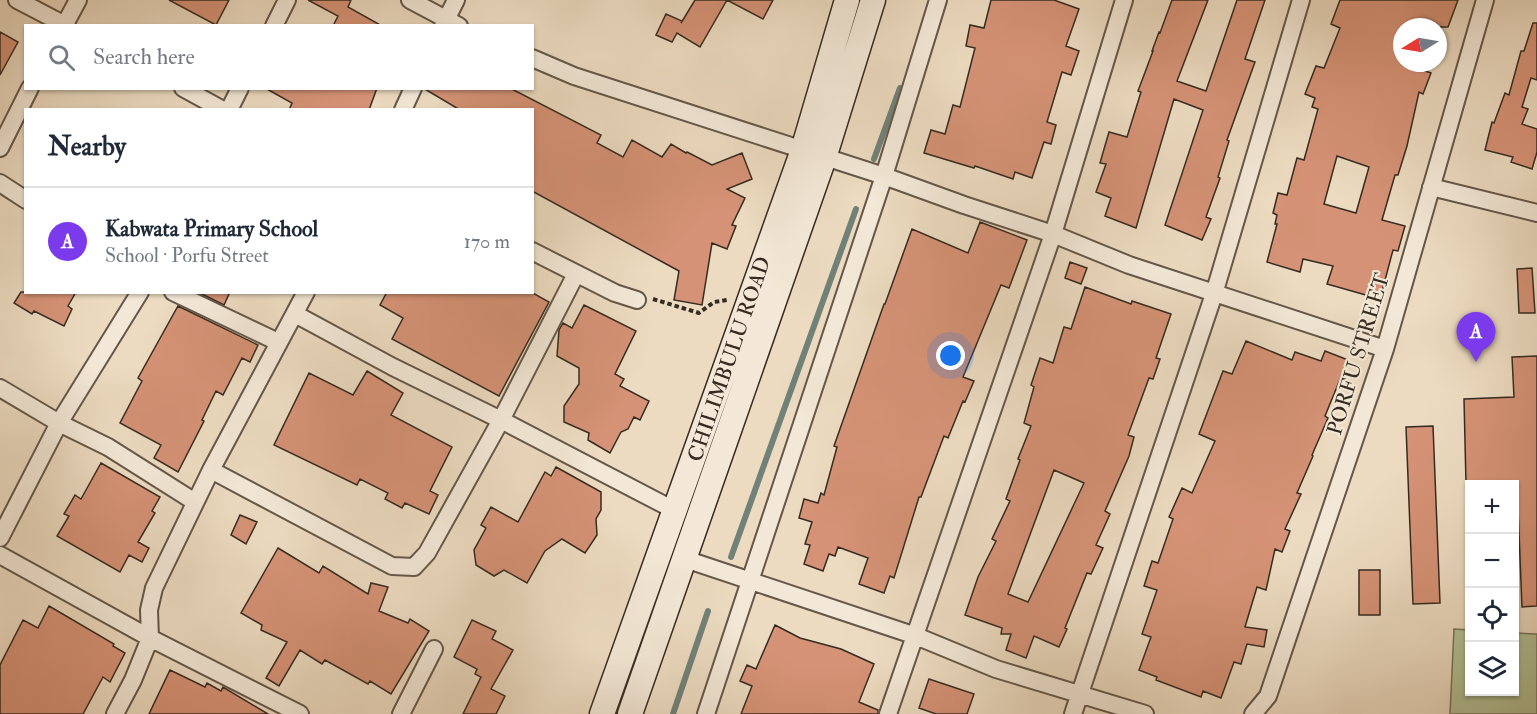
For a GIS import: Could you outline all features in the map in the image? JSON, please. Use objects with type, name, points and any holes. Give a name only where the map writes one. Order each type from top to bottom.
[{"type":"main road","name":"CHILIMBULU ROAD","points":[[630,714],[685,559],[814,154],[847,0]]},
{"type":"main road","name":"CHILIMBULU ROAD","points":[[602,714],[676,511],[748,301],[814,154],[873,0]]},
{"type":"street","points":[[17,0],[63,24]]},
{"type":"street","points":[[66,24],[78,0]]},
{"type":"street","points":[[275,24],[287,0]]},
{"type":"street","points":[[410,0],[450,24],[456,0]]},
{"type":"street","points":[[706,714],[884,176],[938,0]]},
{"type":"street","points":[[888,714],[1053,234],[1124,0]]},
{"type":"street","points":[[1073,714],[1215,294],[1301,0]]},
{"type":"street","name":"PORFU STREET","points":[[1253,714],[1268,696],[1385,349],[1485,0]]},
{"type":"street","points":[[534,59],[574,76],[884,176],[964,206],[1053,234],[1129,265],[1385,349]]},
{"type":"street","points":[[0,147],[29,90]]},
{"type":"street","points":[[187,90],[220,108]]},
{"type":"street","points":[[230,108],[239,90]]},
{"type":"street","points":[[404,108],[412,90]]},
{"type":"street","points":[[0,183],[24,199]]},
{"type":"street","points":[[1431,187],[1537,213]]},
{"type":"street","points":[[534,252],[615,293],[637,300]]},
{"type":"street","points":[[211,470],[392,566],[414,567],[427,553],[501,420],[576,274]]},
{"type":"street","points":[[0,538],[59,423],[139,294]]},
{"type":"street","points":[[177,294],[278,342]]},
{"type":"street","points":[[115,714],[133,680],[150,638],[149,610],[154,588],[211,470],[305,294]]},
{"type":"street","points":[[295,314],[393,367],[676,511]]},
{"type":"street","points":[[0,388],[59,423],[108,447],[195,502]]},
{"type":"street","points":[[0,555],[150,638],[300,714]]},
{"type":"street","points":[[685,559],[916,636],[996,669],[1145,714]]},
{"type":"street","points":[[401,714],[435,649]]},
{"type":"path","points":[[637,300],[656,298],[699,313],[714,302],[748,301]]},
{"type":"green space","points":[[1454,629],[1465,630],[1465,696],[1519,696],[1519,633],[1537,634],[1537,714],[1450,714]]},
{"type":"building","points":[[169,0],[229,0],[217,24]]},
{"type":"building","points":[[308,0],[351,0],[348,7],[378,24],[334,24],[338,16]]},
{"type":"building","points":[[695,0],[727,0],[700,47],[677,33],[672,42],[656,35],[666,14],[682,21],[681,23]]},
{"type":"building","points":[[727,0],[773,0],[763,19]]},
{"type":"building","points":[[991,0],[1054,0],[1079,9],[1066,46],[1079,51],[1071,75],[1062,72],[1047,122],[1056,125],[1051,144],[1044,142],[1032,178],[1015,172],[1013,179],[975,166],[974,168],[924,153],[931,130],[945,134],[953,105],[960,107],[975,48],[966,46],[970,25],[984,28]]},
{"type":"building","points":[[1172,0],[1208,0],[1177,81],[1206,91],[1237,0],[1265,0],[1245,59],[1255,62],[1227,140],[1229,141],[1218,177],[1220,178],[1206,217],[1211,219],[1202,240],[1165,225],[1203,110],[1174,99],[1136,228],[1105,216],[1111,198],[1096,192],[1106,164],[1100,163],[1109,132],[1127,137],[1141,92],[1138,91]]},
{"type":"building","points":[[1340,0],[1458,0],[1448,27],[1447,18],[1393,18],[1393,72],[1431,73],[1423,94],[1419,92],[1407,146],[1398,175],[1395,175],[1382,220],[1405,226],[1398,251],[1393,250],[1380,299],[1327,284],[1333,266],[1303,259],[1300,272],[1267,262],[1277,224],[1275,224],[1277,215],[1273,213],[1278,193],[1287,195],[1297,158],[1304,160],[1318,109],[1312,107],[1315,98],[1305,94],[1316,66],[1324,68],[1340,28],[1331,24]],"holes":[[[1337,156],[1369,167],[1356,213],[1324,204]]]},
{"type":"building","points":[[1533,23],[1537,23],[1537,80],[1531,78],[1522,107],[1528,109],[1522,124],[1537,129],[1537,152],[1532,169],[1511,162],[1513,157],[1485,150],[1492,122],[1494,123],[1505,93],[1509,95],[1521,51],[1524,51]]},
{"type":"building","points":[[0,32],[18,42],[0,75]]},
{"type":"building","points":[[269,90],[376,90],[370,108],[290,108],[292,103]]},
{"type":"building","points":[[426,90],[514,90],[601,135],[597,143],[623,157],[632,140],[662,157],[671,144],[712,165],[742,153],[752,179],[727,189],[745,198],[732,225],[736,226],[727,249],[712,243],[702,305],[674,300],[679,271],[534,192],[534,108],[457,108]]},
{"type":"building","points":[[980,222],[1027,240],[1009,288],[1001,285],[963,377],[974,381],[948,438],[944,436],[921,497],[919,497],[894,578],[890,576],[884,593],[859,584],[868,558],[838,547],[835,556],[829,554],[823,571],[804,564],[810,545],[805,544],[812,522],[799,518],[804,499],[818,503],[821,493],[824,495],[837,447],[834,446],[912,229],[968,253]]},
{"type":"building","points":[[1070,262],[1087,268],[1081,284],[1065,278]]},
{"type":"building","points":[[1532,268],[1535,313],[1519,313],[1517,269]]},
{"type":"building","points":[[1085,287],[1131,304],[1132,301],[1171,314],[1156,358],[1160,359],[1153,379],[1149,378],[1128,435],[1134,437],[1129,456],[1105,511],[1110,514],[1096,545],[1103,548],[1091,574],[1087,573],[1059,647],[1034,636],[1026,658],[1006,650],[1011,634],[1001,634],[1002,628],[965,615],[978,577],[996,541],[992,539],[1010,501],[1006,499],[1031,426],[1024,423],[1034,387],[1031,385],[1040,358],[1053,363],[1064,327],[1071,329]],"holes":[[[1054,470],[1084,483],[1028,602],[1008,594]]]},
{"type":"building","points":[[21,292],[24,294],[75,294],[68,306],[72,309],[64,326],[34,311],[32,314],[14,303]]},
{"type":"building","points":[[202,294],[229,294],[224,305]]},
{"type":"building","points":[[386,294],[534,294],[549,302],[499,396],[392,339],[403,318],[380,305]]},
{"type":"building","points":[[584,305],[636,331],[615,374],[624,379],[620,386],[649,401],[640,420],[634,417],[628,429],[621,432],[610,453],[588,440],[589,433],[564,422],[564,406],[579,384],[579,368],[557,356],[559,330],[563,323],[572,328]]},
{"type":"building","points":[[178,306],[258,345],[250,362],[242,358],[223,395],[216,391],[202,420],[204,421],[178,472],[154,458],[161,445],[120,423],[142,381],[138,378]]},
{"type":"building","points":[[1246,341],[1292,360],[1295,352],[1321,361],[1325,351],[1348,360],[1325,416],[1328,418],[1297,493],[1301,494],[1285,529],[1290,531],[1282,552],[1275,549],[1266,590],[1257,587],[1245,627],[1267,630],[1264,647],[1247,644],[1241,664],[1234,662],[1221,698],[1203,691],[1201,697],[1156,680],[1157,677],[1139,670],[1151,637],[1142,634],[1157,590],[1144,586],[1152,561],[1158,563],[1173,519],[1169,517],[1182,488],[1192,493],[1215,441],[1199,434],[1223,371],[1232,374]]},
{"type":"building","points":[[1537,356],[1537,606],[1522,607],[1519,480],[1466,480],[1464,399],[1514,397],[1512,357]]},
{"type":"building","points":[[367,371],[403,393],[391,415],[452,447],[430,491],[438,495],[429,514],[405,503],[402,508],[385,499],[388,493],[360,479],[357,485],[274,445],[309,373],[353,395]]},
{"type":"building","points":[[1433,426],[1440,603],[1413,604],[1406,427]]},
{"type":"building","points":[[101,463],[160,497],[152,511],[155,513],[138,542],[149,548],[142,562],[129,555],[120,572],[57,536],[69,516],[64,514],[75,495],[81,499]]},
{"type":"building","points":[[556,467],[601,492],[601,510],[596,519],[597,535],[585,553],[562,539],[545,551],[527,583],[504,570],[494,576],[476,565],[474,550],[486,528],[481,525],[491,507],[518,522],[545,472],[551,476]]},
{"type":"building","points":[[240,515],[257,522],[246,544],[231,535]]},
{"type":"building","points":[[278,548],[319,573],[323,566],[368,594],[371,583],[388,587],[379,611],[408,623],[410,619],[429,631],[391,694],[370,681],[368,684],[325,660],[322,664],[300,650],[279,686],[266,678],[287,642],[261,630],[262,625],[241,613]]},
{"type":"building","points":[[1359,570],[1380,570],[1380,615],[1359,615]]},
{"type":"building","points":[[49,606],[114,644],[113,646],[125,653],[110,682],[103,677],[83,714],[0,714],[0,665],[23,620],[38,628]]},
{"type":"building","points":[[472,620],[496,631],[492,639],[513,650],[491,689],[505,696],[496,714],[463,714],[481,677],[475,674],[477,669],[454,657]]},
{"type":"building","points":[[775,625],[800,638],[841,649],[874,664],[859,702],[878,710],[878,714],[741,714],[752,686],[740,681],[747,665],[756,669]]},
{"type":"building","points":[[170,670],[205,687],[207,683],[221,691],[223,687],[268,714],[149,714]]},
{"type":"building","points":[[929,679],[974,694],[967,714],[936,714],[919,708]]},
{"type":"waterway","points":[[874,159],[900,88]]},
{"type":"waterway","points":[[731,557],[856,209]]},
{"type":"waterway","points":[[673,714],[708,611]]},
{"type":"place","name":"Kabwata Primary School","points":[[1476,362]]}]
